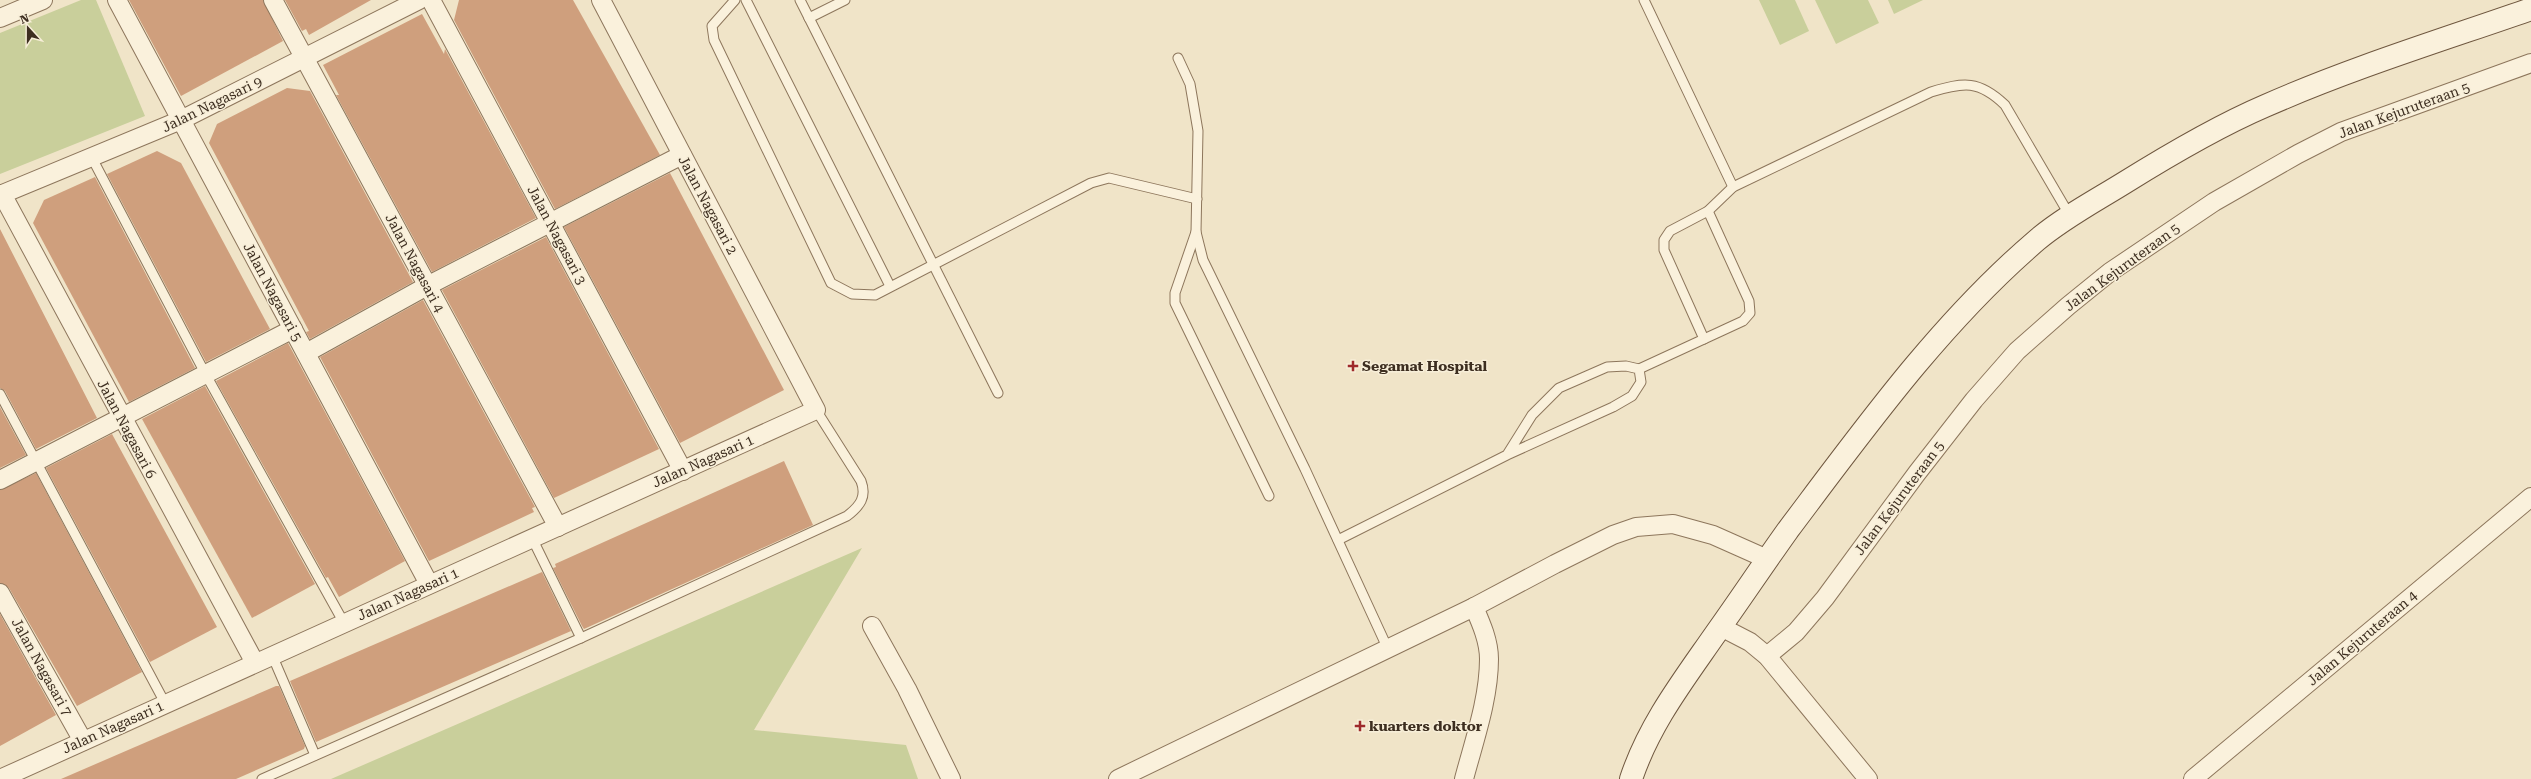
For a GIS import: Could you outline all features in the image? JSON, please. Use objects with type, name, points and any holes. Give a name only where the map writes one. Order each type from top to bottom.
[{"type":"street","points":[[0,18],[43,0]]},
{"type":"street","name":"Jalan Nagasari 5","points":[[117,0],[429,584]]},
{"type":"street","name":"Jalan Nagasari 4","points":[[273,0],[558,527]]},
{"type":"street","name":"Jalan Nagasari 9","points":[[1,194],[92,158],[181,120],[305,59],[418,0]]},
{"type":"street","name":"Jalan Nagasari 3","points":[[432,0],[683,470]]},
{"type":"street","name":"Jalan Nagasari 2","points":[[601,0],[816,410]]},
{"type":"street","points":[[1631,779],[1640,751],[1659,715],[1767,559],[1871,422],[1957,318],[1992,281],[2039,238],[2070,216],[2157,163],[2263,106],[2383,60],[2531,9]]},
{"type":"street","name":"Jalan Kejuruteraan 5","points":[[1767,656],[1796,632],[1825,598],[1917,473],[1974,400],[2017,351],[2068,306],[2110,272],[2214,202],[2323,141],[2342,132],[2531,64]]},
{"type":"street","points":[[306,353],[427,286],[682,155]]},
{"type":"street","name":"Jalan Nagasari 6","points":[[1,194],[255,663]]},
{"type":"street","points":[[0,480],[206,376],[293,329]]},
{"type":"street","name":"Jalan Nagasari 1","points":[[0,779],[816,410]]},
{"type":"street","name":"Jalan Kejuruteraan 4","points":[[2193,779],[2531,497]]},
{"type":"street","points":[[1118,779],[1387,647],[1474,607],[1613,535],[1636,527],[1673,524],[1713,535],[1767,559]]},
{"type":"street","name":"Jalan Nagasari 7","points":[[0,594],[83,741]]},
{"type":"street","points":[[1464,779],[1478,724],[1489,659],[1484,630],[1474,607]]},
{"type":"street","points":[[872,626],[907,689],[950,779]]},
{"type":"street","points":[[1721,627],[1750,642],[1767,656],[1868,779]]},
{"type":"lane","points":[[735,0],[712,26],[714,40],[831,283],[852,294],[875,295],[1091,183],[1109,178],[1197,199]]},
{"type":"lane","points":[[746,0],[890,286]]},
{"type":"lane","points":[[800,0],[998,393]]},
{"type":"lane","points":[[809,18],[845,0]]},
{"type":"lane","points":[[1644,0],[1733,188]]},
{"type":"lane","points":[[1178,58],[1190,84],[1198,131],[1196,232],[1203,260],[1213,285],[1338,540],[1387,647]]},
{"type":"lane","points":[[1704,339],[1664,250],[1664,240],[1670,231],[1708,211],[1733,188],[1931,92],[1957,84],[1975,85],[1991,91],[2005,105],[2070,216]]},
{"type":"lane","points":[[92,158],[206,376],[344,623]]},
{"type":"lane","points":[[1506,455],[1532,415],[1559,388],[1607,368],[1626,366],[1639,369],[1743,321],[1750,313],[1749,302],[1708,211]]},
{"type":"lane","points":[[1196,232],[1175,293],[1176,303],[1269,496]]},
{"type":"lane","points":[[1338,540],[1506,455],[1613,407],[1632,396],[1641,382],[1639,369]]},
{"type":"lane","points":[[0,394],[165,704]]},
{"type":"lane","points":[[262,779],[581,638],[847,516],[856,509],[865,490],[862,481],[816,410]]},
{"type":"lane","points":[[532,538],[581,638]]},
{"type":"lane","points":[[272,655],[315,755]]},
{"type":"green space","points":[[81,0],[96,0],[145,116],[0,174],[0,33]]},
{"type":"green space","points":[[1759,0],[1795,0],[1809,31],[1780,45]]},
{"type":"green space","points":[[1815,0],[1868,0],[1879,23],[1836,44]]},
{"type":"green space","points":[[1888,0],[1923,0],[1894,14]]},
{"type":"green space","points":[[862,548],[754,730],[906,745],[918,779],[331,779]]},
{"type":"building","points":[[129,0],[263,0],[283,41],[181,96]]},
{"type":"building","points":[[285,0],[371,0],[309,35],[306,29],[302,31]]},
{"type":"building","points":[[459,0],[573,0],[660,155],[555,209],[454,20]]},
{"type":"building","points":[[422,14],[444,54],[445,49],[536,218],[432,272],[336,95],[339,95],[323,65]]},
{"type":"building","points":[[287,88],[310,91],[413,282],[310,339],[306,332],[309,331],[209,143],[217,124]]},
{"type":"building","points":[[157,151],[181,163],[270,329],[206,362],[107,174]]},
{"type":"building","points":[[670,173],[784,390],[680,443],[564,227]]},
{"type":"building","points":[[95,177],[195,368],[129,402],[33,223],[44,200]]},
{"type":"building","points":[[0,229],[97,418],[36,449],[5,391],[0,388]]},
{"type":"building","points":[[546,237],[659,449],[554,498],[442,290]]},
{"type":"building","points":[[423,300],[535,507],[532,508],[534,512],[429,561],[320,357]]},
{"type":"building","points":[[288,343],[405,561],[339,597],[328,577],[326,578],[216,381]]},
{"type":"building","points":[[205,386],[315,584],[252,618],[142,419]]},
{"type":"building","points":[[0,407],[26,455],[0,468]]},
{"type":"building","points":[[112,434],[217,627],[150,662],[46,468]]},
{"type":"building","points":[[784,461],[813,525],[584,629],[553,568],[556,567],[555,564]]},
{"type":"building","points":[[36,473],[142,672],[77,706],[9,588],[0,583],[0,490]]},
{"type":"building","points":[[542,572],[571,631],[316,742],[290,681]]},
{"type":"building","points":[[0,614],[56,715],[0,746]]},
{"type":"building","points":[[279,686],[305,746],[304,749],[236,779],[61,779]]},
{"type":"place","name":"Segamat Hospital","points":[[1353,366]]},
{"type":"place","name":"kuarters doktor","points":[[1360,726]]}]
